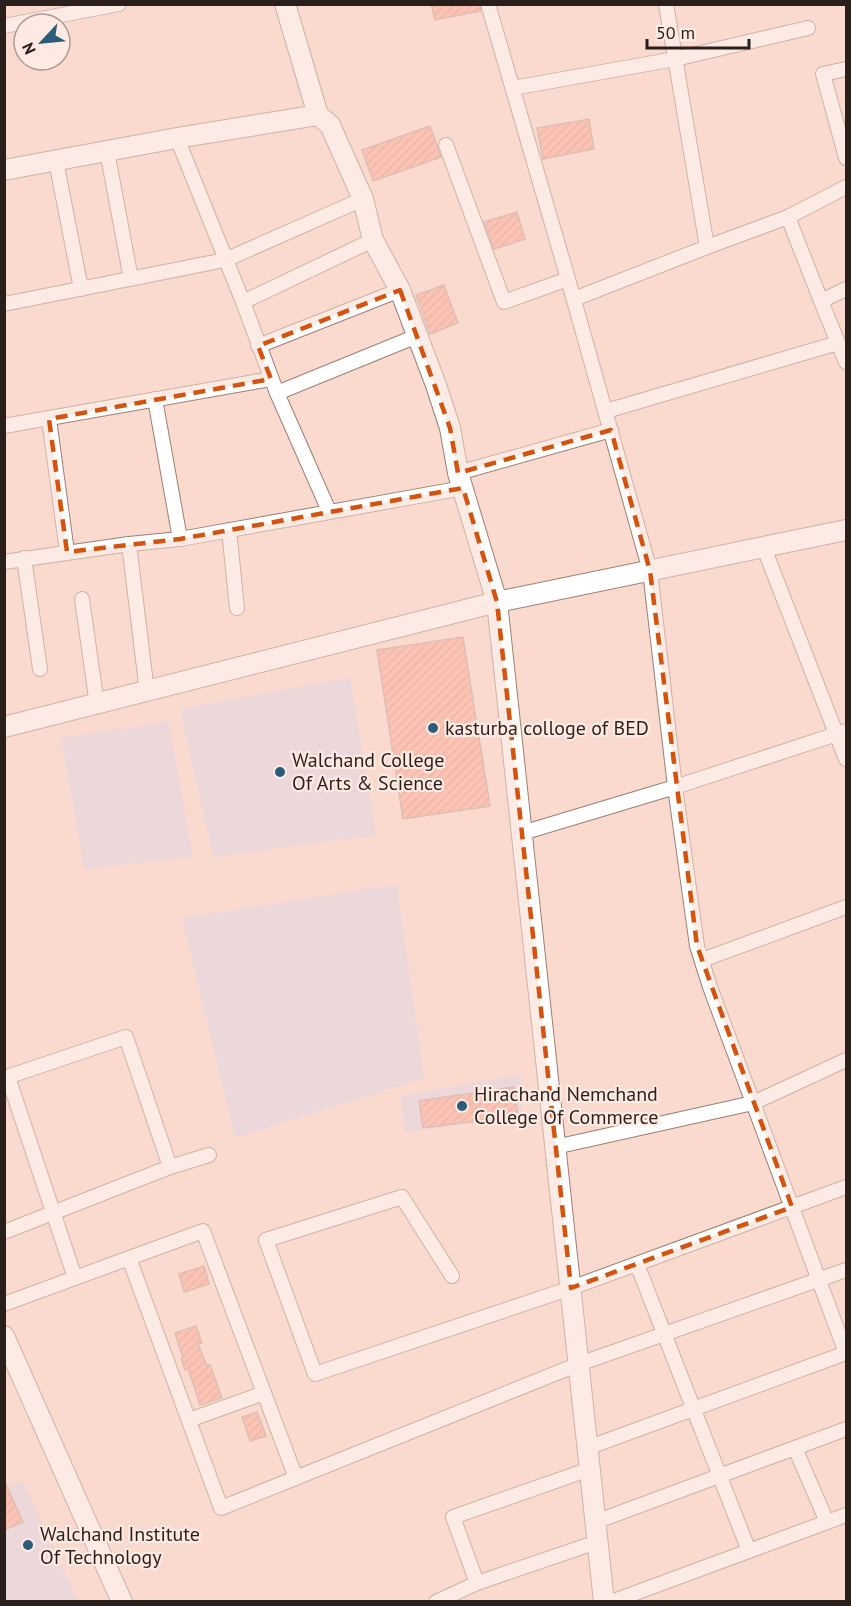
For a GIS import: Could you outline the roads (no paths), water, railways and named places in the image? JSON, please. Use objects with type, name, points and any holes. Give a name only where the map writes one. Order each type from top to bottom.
[{"type":"street","points":[[4,26],[119,4]]},
{"type":"street","points":[[285,4],[318,115],[330,125],[363,199],[374,240],[400,290],[450,428],[460,480],[497,603],[604,1602]]},
{"type":"street","points":[[489,4],[650,571],[675,787],[697,946],[846,1353],[587,1448]]},
{"type":"street","points":[[666,4],[707,247]]},
{"type":"street","points":[[513,87],[675,59],[808,28]]},
{"type":"street","points":[[846,69],[823,75],[846,158]]},
{"type":"street","points":[[4,170],[318,115]]},
{"type":"street","points":[[177,138],[277,393],[329,511]]},
{"type":"street","points":[[446,145],[504,302],[568,279]]},
{"type":"street","points":[[107,151],[130,279]]},
{"type":"street","points":[[56,161],[81,289]]},
{"type":"street","points":[[574,299],[788,217],[846,187]]},
{"type":"street","points":[[4,304],[225,260],[363,199]]},
{"type":"street","points":[[788,217],[846,362]]},
{"type":"street","points":[[243,302],[374,240]]},
{"type":"street","points":[[821,301],[846,289]]},
{"type":"street","points":[[258,346],[400,290]]},
{"type":"street","points":[[277,393],[417,336]]},
{"type":"street","points":[[606,411],[838,343]]},
{"type":"street","points":[[4,426],[272,378]]},
{"type":"street","points":[[155,399],[180,539]]},
{"type":"street","points":[[50,419],[67,552]]},
{"type":"street","points":[[4,562],[180,539],[329,511],[460,480],[611,430]]},
{"type":"street","points":[[229,530],[237,608]]},
{"type":"street","points":[[4,727],[497,603],[846,530]]},
{"type":"street","points":[[129,544],[147,692]]},
{"type":"street","points":[[764,548],[842,732],[846,759]]},
{"type":"street","points":[[24,558],[40,669]]},
{"type":"street","points":[[82,598],[97,705]]},
{"type":"street","points":[[522,833],[675,787],[842,732]]},
{"type":"street","points":[[702,960],[846,907]]},
{"type":"street","points":[[75,1278],[6,1078],[126,1037],[170,1167]]},
{"type":"street","points":[[555,1147],[753,1103],[846,1060]]},
{"type":"street","points":[[4,1232],[170,1167],[209,1155]]},
{"type":"street","points":[[452,1276],[402,1197],[266,1240],[315,1374],[570,1288],[846,1187]]},
{"type":"street","points":[[4,1304],[204,1231],[296,1478]]},
{"type":"street","points":[[129,1258],[221,1508],[579,1364],[846,1270]]},
{"type":"street","points":[[637,1264],[749,1551]]},
{"type":"street","points":[[4,1336],[122,1602]]},
{"type":"street","points":[[189,1420],[264,1393]]},
{"type":"street","points":[[595,1522],[846,1430]]},
{"type":"street","points":[[795,1448],[827,1522]]},
{"type":"street","points":[[477,1583],[453,1517],[590,1469]]},
{"type":"street","points":[[611,1602],[846,1515]]},
{"type":"street","points":[[436,1602],[477,1583],[597,1542]]},
{"type":"place","name":"kasturba colloge of BED","points":[[433,728]]},
{"type":"place","name":"Walchand College Of Arts & Science","points":[[280,772]]},
{"type":"place","name":"Hirachand Nemchand College Of Commerce","points":[[462,1106]]},
{"type":"place","name":"Walchand Institute Of Technology","points":[[28,1545]]}]
